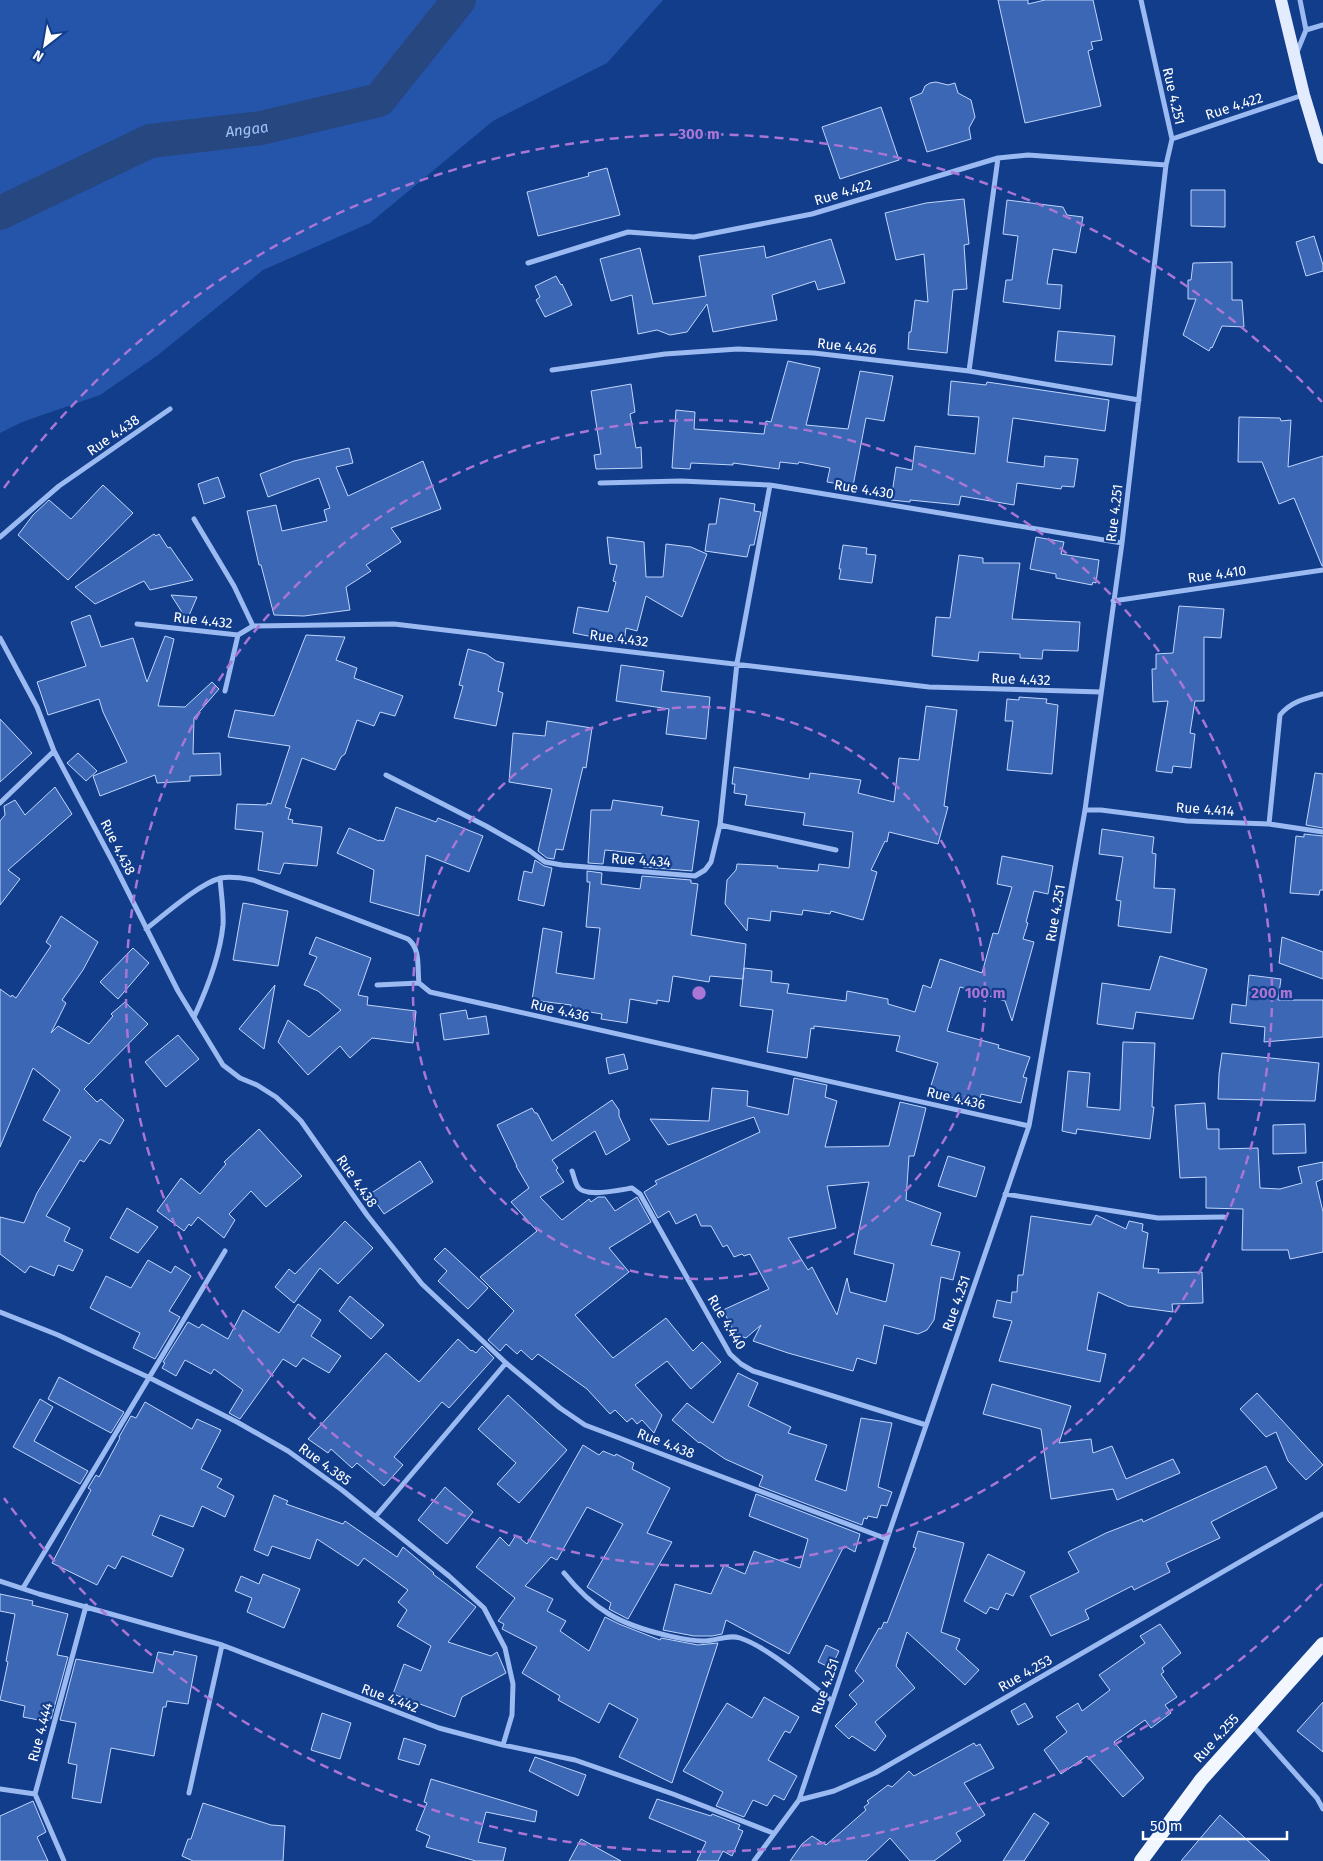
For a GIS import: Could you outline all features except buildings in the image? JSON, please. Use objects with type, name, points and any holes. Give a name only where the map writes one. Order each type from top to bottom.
[{"type":"highway","name":"Rue 4.255","points":[[1141,1861],[1200,1780],[1323,1644]]},
{"type":"main road","points":[[1281,0],[1304,95],[1323,158]]},
{"type":"street","name":"Rue 4.251","points":[[799,1800],[831,1700],[1029,1126],[1085,810],[1122,542],[1166,165],[1172,139],[1141,0]]},
{"type":"street","points":[[1295,56],[1306,30],[1300,0]]},
{"type":"street","points":[[1306,30],[1323,25]]},
{"type":"street","name":"Rue 4.422","points":[[1172,139],[1304,95]]},
{"type":"street","name":"Rue 4.422","points":[[528,263],[628,232],[694,237],[812,214],[998,158],[1028,154],[1166,165]]},
{"type":"street","points":[[969,371],[998,158]]},
{"type":"street","name":"Rue 4.426","points":[[552,370],[665,354],[738,349],[814,353],[969,371],[1139,400]]},
{"type":"street","name":"Rue 4.438","points":[[0,537],[59,486],[170,409]]},
{"type":"street","name":"Rue 4.430","points":[[600,483],[682,480],[770,486],[1122,542]]},
{"type":"street","name":"Rue 4.434","points":[[386,775],[493,830],[530,851],[545,862],[695,876],[705,870],[711,862],[720,825],[737,663],[770,486]]},
{"type":"street","points":[[194,519],[234,586],[253,626]]},
{"type":"street","name":"Rue 4.410","points":[[1113,601],[1323,570]]},
{"type":"street","name":"Rue 4.432","points":[[137,624],[238,635],[253,626],[394,624],[928,687],[1101,692]]},
{"type":"street","points":[[225,691],[238,635]]},
{"type":"street","name":"Rue 4.438","points":[[0,638],[37,707],[54,751],[178,991],[223,1065],[240,1078],[276,1097],[301,1121],[367,1216],[422,1284],[506,1363],[560,1408],[585,1425],[887,1539]]},
{"type":"street","points":[[1269,824],[1280,715],[1297,701],[1323,694]]},
{"type":"street","points":[[0,802],[54,751]]},
{"type":"street","name":"Rue 4.414","points":[[1085,810],[1101,810],[1187,821],[1269,824],[1323,832]]},
{"type":"street","points":[[720,825],[836,850]]},
{"type":"street","points":[[146,929],[201,888],[220,878],[238,877],[253,880],[408,939],[413,943],[416,949],[419,983],[377,985]]},
{"type":"street","points":[[194,1017],[202,1000],[217,954],[223,924],[220,878]]},
{"type":"street","name":"Rue 4.436","points":[[419,983],[430,992],[1029,1126]]},
{"type":"street","name":"Rue 4.440","points":[[572,1171],[578,1187],[583,1192],[594,1193],[632,1188],[640,1194],[730,1354],[742,1364],[753,1370],[926,1425]]},
{"type":"street","points":[[1005,1194],[1158,1218],[1224,1217]]},
{"type":"street","points":[[23,1588],[225,1251]]},
{"type":"street","name":"Rue 4.385","points":[[0,1312],[58,1335],[150,1378],[237,1422],[288,1451],[376,1516],[449,1576],[484,1608],[505,1648],[514,1684],[512,1715],[503,1745]]},
{"type":"street","points":[[376,1516],[506,1363]]},
{"type":"street","name":"Rue 4.253","points":[[799,1800],[834,1791],[875,1774],[1323,1514]]},
{"type":"street","points":[[564,1573],[581,1593],[600,1608],[637,1628],[684,1639],[703,1641],[738,1637],[755,1644],[831,1700]]},
{"type":"street","name":"Rue 4.442","points":[[0,1581],[222,1645],[439,1728],[503,1745],[575,1760],[673,1794],[773,1833]]},
{"type":"street","name":"Rue 4.444","points":[[35,1794],[86,1606]]},
{"type":"street","points":[[189,1793],[222,1645]]},
{"type":"street","points":[[1251,1723],[1317,1798],[1323,1809]]},
{"type":"street","points":[[0,1789],[35,1794],[64,1861]]},
{"type":"street","points":[[754,1861],[799,1800]]},
{"type":"shaded area","points":[[0,0],[663,0],[607,63],[493,121],[370,223],[263,270],[158,355],[100,395],[22,422],[0,433]]},
{"type":"waterway","name":"Angaa","points":[[0,213],[150,141],[261,128],[379,100],[459,0]]}]
